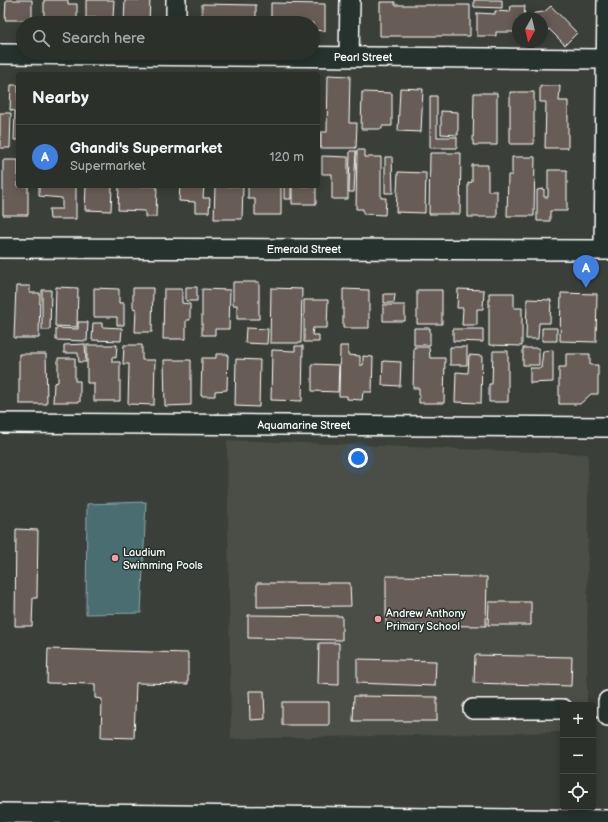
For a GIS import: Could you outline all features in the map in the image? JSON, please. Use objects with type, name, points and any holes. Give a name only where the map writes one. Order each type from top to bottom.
[{"type":"street","points":[[176,0],[176,16]]},
{"type":"street","points":[[350,0],[350,57]]},
{"type":"street","points":[[606,250],[607,0]]},
{"type":"street","name":"Pearl Street","points":[[0,54],[16,54]]},
{"type":"street","name":"Pearl Street","points":[[320,56],[606,59]]},
{"type":"street","name":"Emerald Street","points":[[0,248],[606,250]]},
{"type":"street","name":"Aquamarine Street","points":[[0,423],[608,427]]},
{"type":"street","points":[[608,701],[608,716]]},
{"type":"street","points":[[472,709],[560,709]]},
{"type":"street","points":[[596,709],[608,709]]},
{"type":"street","points":[[0,813],[608,820]]},
{"type":"shaded area","points":[[227,440],[588,454],[587,702],[560,702],[560,732],[231,739]]},
{"type":"water","name":"Laudium Swimming Pools","points":[[146,502],[141,613],[86,614],[87,504]]},
{"type":"building","points":[[6,0],[32,0],[32,16],[16,16],[16,20],[5,20]]},
{"type":"building","points":[[44,0],[68,0],[68,4],[77,4],[77,16],[44,16]]},
{"type":"building","points":[[86,0],[114,0],[113,16],[86,16]]},
{"type":"building","points":[[125,0],[150,0],[149,16],[124,16]]},
{"type":"building","points":[[474,0],[502,0],[502,8],[474,7]]},
{"type":"building","points":[[380,2],[395,2],[395,5],[470,5],[470,36],[380,36]]},
{"type":"building","points":[[271,3],[325,4],[325,31],[320,31],[320,16],[271,16]]},
{"type":"building","points":[[202,4],[256,5],[256,16],[202,16]]},
{"type":"building","points":[[511,6],[525,6],[524,12],[512,12],[512,32],[496,32],[496,36],[477,36],[477,13],[495,14],[495,11],[510,12]]},
{"type":"building","points":[[551,6],[577,33],[565,45],[549,29],[548,30],[548,12],[544,12]]},
{"type":"building","points":[[328,75],[350,76],[349,123],[357,123],[356,148],[321,148],[321,132],[327,132]]},
{"type":"building","points":[[11,85],[16,85],[16,140],[14,140],[15,111],[10,110]]},
{"type":"building","points":[[540,86],[560,86],[559,101],[568,101],[568,148],[545,148],[546,102],[540,102]]},
{"type":"building","points":[[400,88],[423,89],[421,132],[398,131]]},
{"type":"building","points":[[362,92],[392,93],[392,126],[382,126],[382,129],[361,129]]},
{"type":"building","points":[[510,92],[534,92],[534,144],[510,144]]},
{"type":"building","points":[[474,93],[497,93],[497,145],[473,145]]},
{"type":"building","points":[[430,96],[437,96],[437,137],[457,137],[457,148],[430,148]]},
{"type":"building","points":[[441,111],[458,112],[458,135],[441,134]]},
{"type":"building","points":[[0,113],[11,113],[10,148],[0,148]]},
{"type":"building","points":[[357,150],[365,150],[365,157],[381,157],[381,198],[386,198],[385,215],[363,214],[363,209],[356,209]]},
{"type":"building","points":[[350,151],[356,151],[354,192],[349,192]]},
{"type":"building","points":[[430,153],[461,153],[460,214],[429,214]]},
{"type":"building","points":[[322,156],[348,157],[348,199],[332,199],[332,174],[322,174]]},
{"type":"building","points":[[385,157],[392,157],[393,193],[385,193]]},
{"type":"building","points":[[512,157],[535,157],[534,216],[507,216],[508,175],[512,175]]},
{"type":"building","points":[[3,160],[16,160],[16,188],[28,188],[28,215],[3,215]]},
{"type":"building","points":[[472,165],[488,165],[488,191],[497,191],[497,217],[468,217],[468,183],[472,182]]},
{"type":"building","points":[[548,170],[567,170],[567,211],[550,211],[550,221],[537,221],[537,190],[544,189],[544,197],[548,197]]},
{"type":"building","points":[[398,172],[426,173],[425,213],[396,212]]},
{"type":"building","points":[[39,188],[76,188],[76,219],[50,219],[49,209],[62,209],[62,198],[39,196]]},
{"type":"building","points":[[86,188],[112,188],[111,211],[85,210]]},
{"type":"building","points":[[119,188],[157,188],[156,217],[145,217],[145,211],[118,210]]},
{"type":"building","points":[[180,188],[204,188],[203,198],[210,198],[209,212],[195,212],[195,202],[179,201]]},
{"type":"building","points":[[215,188],[243,188],[242,219],[214,219]]},
{"type":"building","points":[[248,188],[281,188],[281,215],[255,215],[255,199],[248,199]]},
{"type":"building","points":[[284,188],[291,188],[291,199],[284,199]]},
{"type":"building","points":[[292,188],[316,188],[316,204],[292,204]]},
{"type":"building","points":[[233,282],[259,282],[259,319],[237,319],[237,305],[233,305]]},
{"type":"building","points":[[16,286],[30,286],[30,293],[40,293],[39,338],[14,338]]},
{"type":"building","points":[[56,287],[78,288],[77,327],[55,326]]},
{"type":"building","points":[[186,287],[197,287],[197,301],[186,301]]},
{"type":"building","points":[[94,288],[119,289],[119,303],[124,303],[124,325],[117,325],[117,317],[94,317]]},
{"type":"building","points":[[133,288],[153,288],[152,332],[135,332],[136,309],[133,308]]},
{"type":"building","points":[[271,288],[302,289],[301,343],[270,343]]},
{"type":"building","points":[[164,289],[182,289],[182,303],[190,304],[190,320],[186,320],[186,339],[163,339]]},
{"type":"building","points":[[202,289],[230,290],[229,329],[215,329],[215,335],[202,335]]},
{"type":"building","points":[[343,289],[369,290],[369,328],[343,328]]},
{"type":"building","points":[[458,289],[484,290],[483,309],[477,309],[477,325],[462,325],[463,308],[457,308]]},
{"type":"building","points":[[42,290],[51,290],[50,330],[42,330]]},
{"type":"building","points":[[417,290],[442,290],[442,324],[417,324]]},
{"type":"building","points":[[489,293],[514,293],[514,308],[522,308],[522,346],[489,345]]},
{"type":"building","points":[[561,293],[597,294],[596,342],[560,341]]},
{"type":"building","points":[[384,294],[395,294],[394,303],[384,303]]},
{"type":"building","points":[[527,299],[551,300],[550,323],[539,323],[538,339],[526,339]]},
{"type":"building","points":[[304,300],[328,300],[327,328],[313,328],[312,335],[319,335],[319,342],[304,342]]},
{"type":"building","points":[[383,305],[405,305],[405,321],[383,321]]},
{"type":"building","points":[[78,322],[88,322],[87,341],[56,340],[56,328],[78,329]]},
{"type":"building","points":[[93,323],[102,323],[102,327],[122,328],[121,341],[92,340]]},
{"type":"building","points":[[246,328],[268,329],[267,344],[245,343]]},
{"type":"building","points":[[414,328],[430,328],[430,345],[414,345]]},
{"type":"building","points":[[542,328],[557,328],[557,341],[542,341]]},
{"type":"building","points":[[453,329],[483,329],[483,342],[453,341]]},
{"type":"building","points":[[85,344],[86,362],[79,362],[78,353],[64,353],[64,345]]},
{"type":"building","points":[[87,345],[117,345],[116,358],[112,357],[112,362],[120,362],[120,401],[94,401],[94,383],[87,383]]},
{"type":"building","points":[[124,345],[142,345],[142,360],[155,360],[154,405],[128,404],[129,364],[123,364]]},
{"type":"building","points":[[295,346],[303,346],[302,401],[271,400],[272,350],[295,351]]},
{"type":"building","points":[[340,346],[348,346],[348,355],[360,356],[360,365],[363,365],[363,356],[373,357],[372,392],[363,392],[362,400],[347,399],[347,396],[339,396]]},
{"type":"building","points":[[414,347],[429,347],[430,358],[445,358],[444,403],[419,403],[419,388],[413,388]]},
{"type":"building","points":[[450,347],[467,347],[467,365],[450,365]]},
{"type":"building","points":[[523,348],[539,348],[539,365],[523,365]]},
{"type":"building","points":[[553,350],[553,382],[530,383],[530,368],[541,368],[543,351]]},
{"type":"building","points":[[493,351],[508,351],[508,402],[489,402],[489,384],[492,384]]},
{"type":"building","points":[[19,354],[46,354],[47,404],[19,404]]},
{"type":"building","points":[[216,354],[228,354],[227,390],[215,391],[215,396],[201,396],[202,358],[216,358]]},
{"type":"building","points":[[566,354],[590,354],[590,365],[598,365],[598,394],[591,394],[580,404],[559,404],[559,367],[566,367]]},
{"type":"building","points":[[469,355],[482,356],[481,403],[455,402],[456,372],[468,373]]},
{"type":"building","points":[[58,358],[75,358],[75,381],[80,381],[80,402],[53,402],[54,383],[58,382]]},
{"type":"building","points":[[236,359],[260,360],[259,407],[235,406]]},
{"type":"building","points":[[164,360],[191,360],[191,405],[165,406]]},
{"type":"building","points":[[383,361],[401,362],[400,386],[382,385]]},
{"type":"building","points":[[312,364],[339,365],[338,392],[312,391]]},
{"type":"building","points":[[16,529],[38,530],[37,598],[33,598],[32,626],[15,626]]},
{"type":"building","points":[[386,576],[487,577],[486,626],[386,625]]},
{"type":"building","points":[[257,583],[350,583],[351,606],[257,607]]},
{"type":"building","points":[[489,602],[531,602],[531,625],[488,625]]},
{"type":"building","points":[[248,615],[342,616],[342,640],[248,638]]},
{"type":"building","points":[[319,643],[339,643],[339,685],[318,684]]},
{"type":"building","points":[[48,649],[188,653],[188,684],[136,683],[134,738],[101,737],[102,699],[95,698],[95,684],[47,683]]},
{"type":"building","points":[[475,655],[572,657],[571,686],[474,683]]},
{"type":"building","points":[[357,659],[436,661],[435,686],[357,683]]},
{"type":"building","points":[[249,691],[264,691],[265,719],[250,720]]},
{"type":"building","points":[[354,696],[437,697],[437,721],[353,721]]},
{"type":"building","points":[[282,702],[329,702],[329,725],[282,725]]},
{"type":"place","name":"Ghandi's Supermarket","points":[[586,288]]},
{"type":"place","name":"Laudium Swimming Pools","points":[[115,558]]},
{"type":"place","name":"Andrew Anthony Primary School","points":[[378,619]]}]
